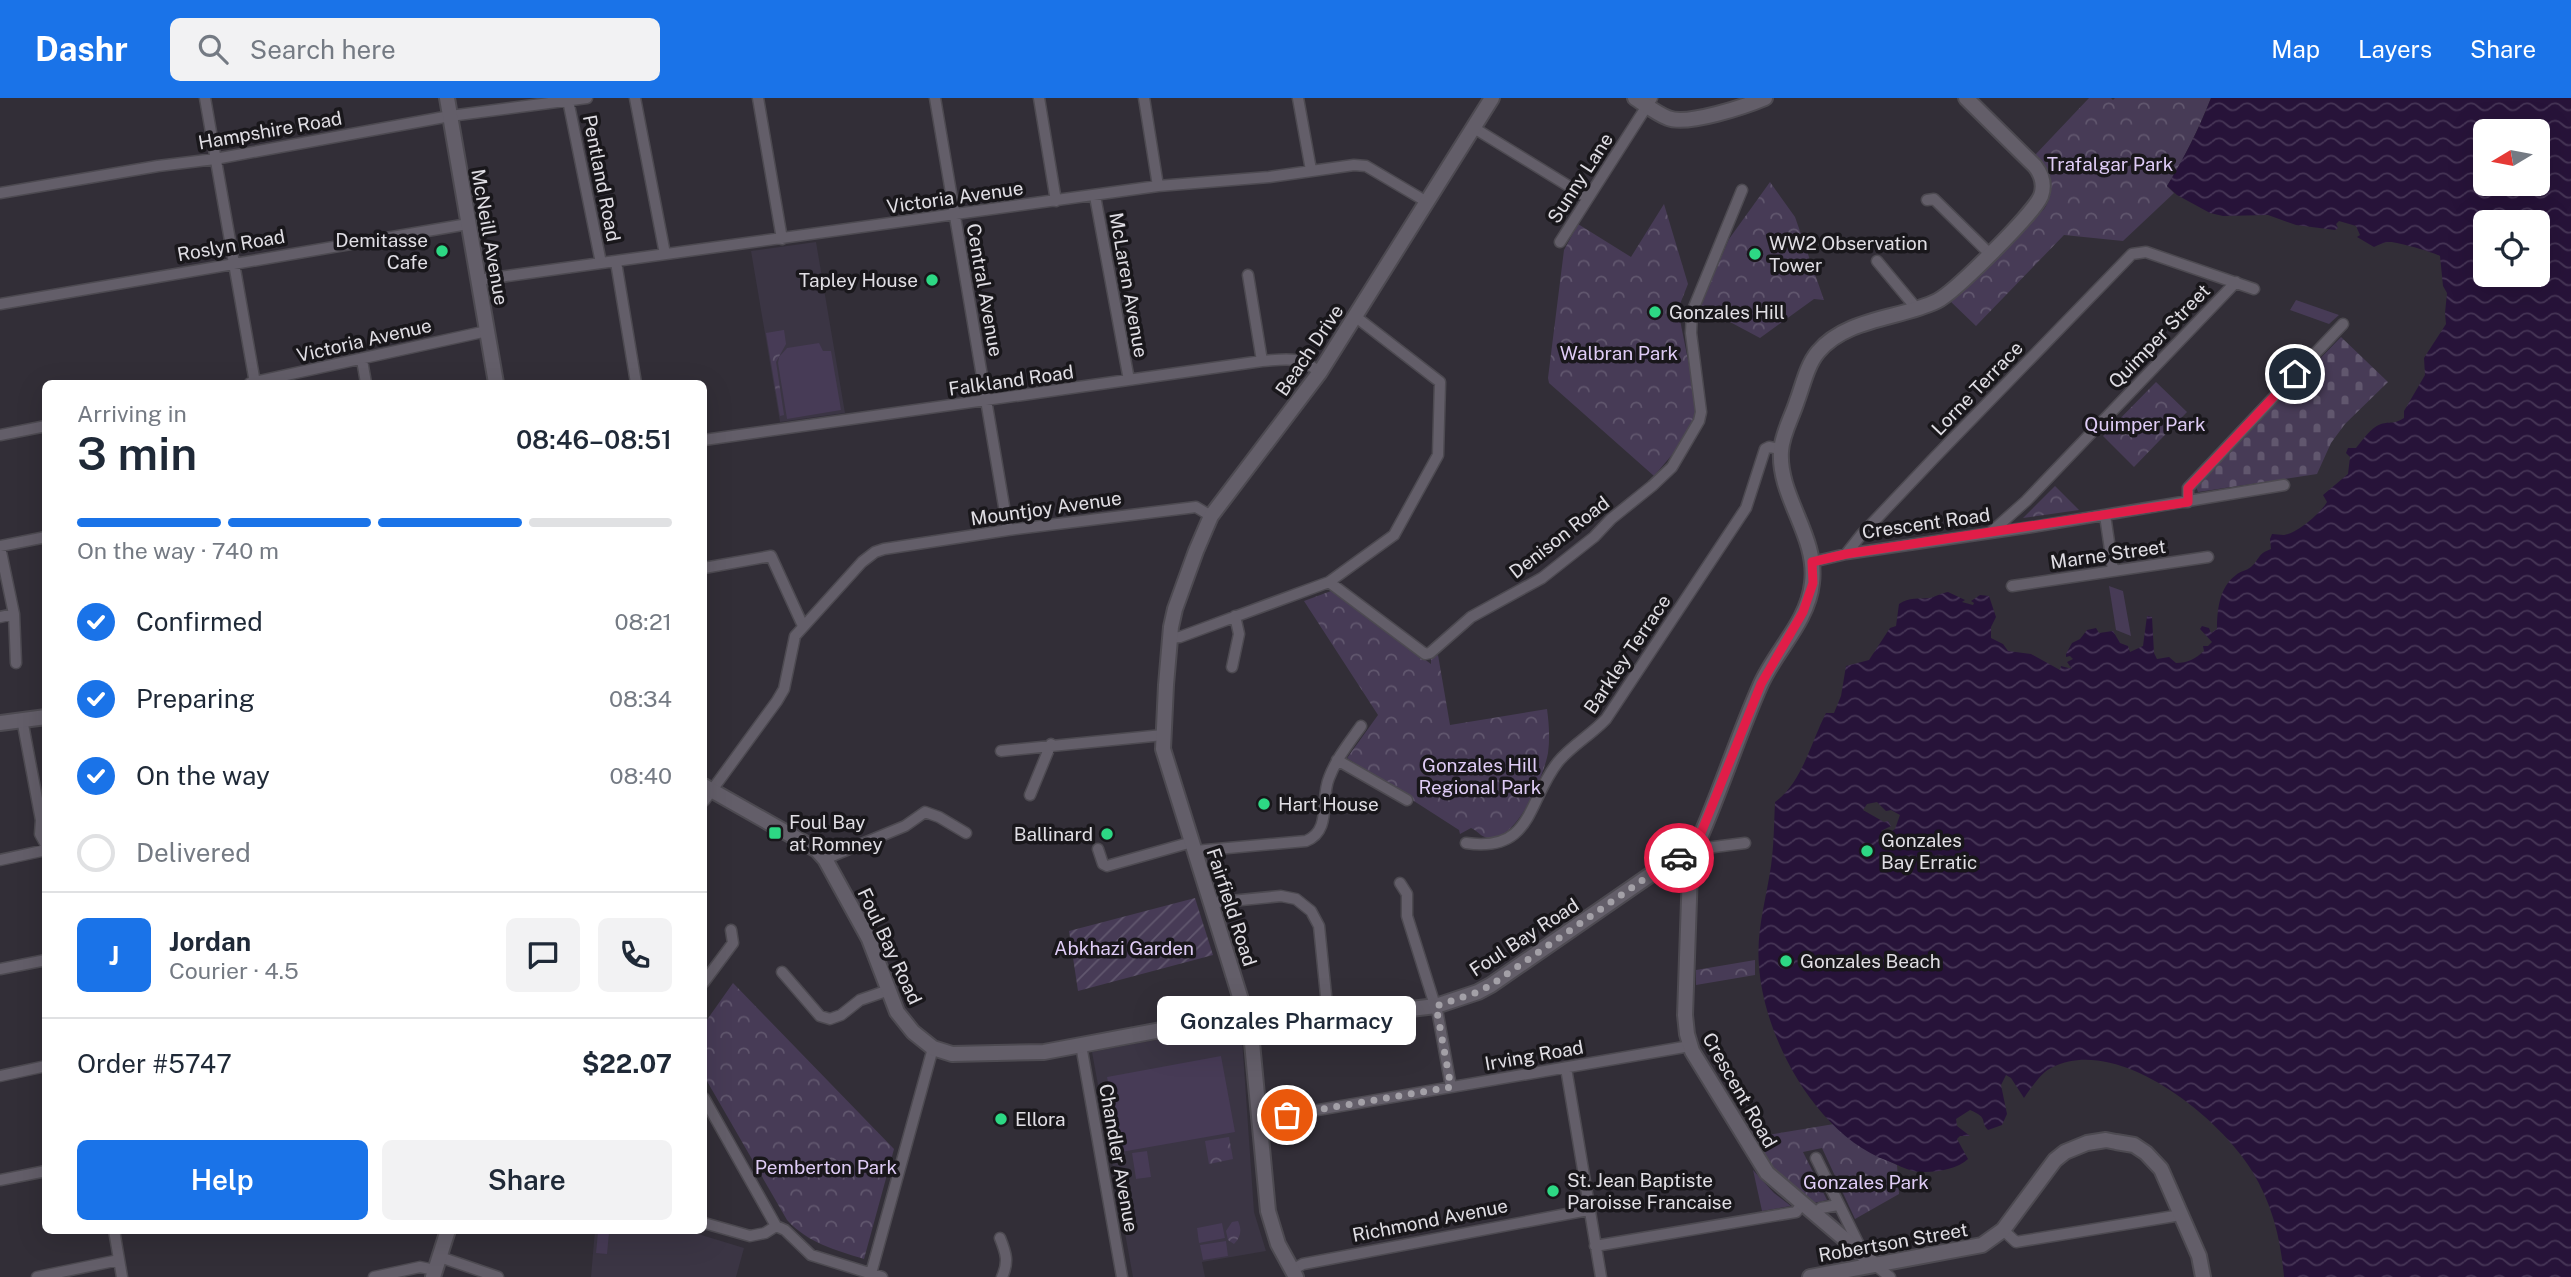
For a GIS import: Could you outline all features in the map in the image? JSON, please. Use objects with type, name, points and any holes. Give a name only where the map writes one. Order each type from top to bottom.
[{"type":"street","points":[[205,98],[253,380]]},
{"type":"street","name":"McNeill Avenue","points":[[447,98],[495,380]]},
{"type":"street","name":"Hampshire Road","points":[[0,193],[215,159],[450,116],[587,98]]},
{"type":"street","points":[[635,98],[665,254]]},
{"type":"street","points":[[758,98],[782,239]]},
{"type":"street","name":"Central Avenue","points":[[935,98],[1009,530]]},
{"type":"street","points":[[1039,98],[1056,201]]},
{"type":"street","points":[[1144,98],[1158,186]]},
{"type":"street","points":[[1298,98],[1311,170]]},
{"type":"street","name":"Beach Drive","points":[[1171,633],[1175,609],[1195,551],[1211,516],[1320,372],[1492,98]]},
{"type":"street","points":[[1645,101],[1669,119],[1683,120],[1765,98]]},
{"type":"street","points":[[1812,562],[1805,534],[1786,485],[1781,449],[1808,370],[1819,350],[1841,333],[1917,309],[1947,295],[1990,254],[2035,205],[2041,194],[2043,183],[2035,166],[1966,98]]},
{"type":"street","name":"Pentland Road","points":[[568,100],[601,263]]},
{"type":"street","name":"Sunny Lane","points":[[1560,242],[1645,101]]},
{"type":"street","points":[[1474,128],[1588,198]]},
{"type":"street","name":"Victoria Avenue","points":[[478,280],[1158,186],[1269,177],[1354,165],[1366,166],[1427,202]]},
{"type":"street","name":"Denison Road","points":[[1329,582],[1417,650],[1430,653],[1471,617],[1542,578],[1666,475],[1699,421],[1701,403],[1691,332],[1692,312],[1742,190]]},
{"type":"street","name":"McLaren Avenue","points":[[1095,195],[1129,380]]},
{"type":"street","points":[[1927,200],[1934,199],[1990,254]]},
{"type":"street","name":"Roslyn Road","points":[[0,303],[468,224]]},
{"type":"street","name":"Lorne Terrace","points":[[1846,554],[1945,447],[2133,254],[2138,252],[2235,282]]},
{"type":"street","points":[[1877,261],[1917,309]]},
{"type":"street","name":"Pentland Road","points":[[616,262],[636,380]]},
{"type":"street","points":[[1248,275],[1262,361]]},
{"type":"street","points":[[2235,282],[2255,289]]},
{"type":"street","name":"Quimper Street","points":[[1990,533],[2026,501],[2235,282]]},
{"type":"street","points":[[1171,633],[1180,637],[1329,582],[1394,535],[1438,455],[1440,382],[1356,317]]},
{"type":"street","points":[[2188,502],[2188,488],[2343,324]]},
{"type":"street","name":"Victoria Avenue","points":[[267,380],[487,331]]},
{"type":"street","name":"Falkland Road","points":[[707,440],[1262,361],[1294,359],[1304,361],[1320,372]]},
{"type":"street","points":[[362,360],[365,380]]},
{"type":"street","points":[[0,435],[42,427]]},
{"type":"street","name":"Barkley Terrace","points":[[1466,843],[1485,846],[1502,843],[1515,834],[1536,804],[1555,766],[1606,719],[1746,508],[1765,449],[1781,449]]},
{"type":"street","name":"Crescent Road","points":[[1870,1260],[1802,1204],[1767,1172],[1757,1159],[1690,1046],[1685,1015],[1694,851],[1761,684],[1803,612],[1813,583],[1812,562],[1846,554],[2284,485]]},
{"type":"street","name":"Mountjoy Avenue","points":[[803,626],[862,562],[884,549],[1009,530],[1196,507],[1211,516]]},
{"type":"street","points":[[2105,515],[2113,570]]},
{"type":"street","points":[[16,663],[14,614],[0,547],[42,538]]},
{"type":"street","points":[[707,567],[771,556],[803,626],[795,636],[784,689],[707,791]]},
{"type":"street","name":"Marne Street","points":[[2012,586],[2208,557]]},
{"type":"street","points":[[0,617],[14,614]]},
{"type":"street","points":[[1232,667],[1239,634],[1235,616]]},
{"type":"street","name":"Fairfield Road","points":[[1171,633],[1163,735],[1165,757],[1254,1045],[1268,1211],[1290,1275]]},
{"type":"street","points":[[0,723],[42,717]]},
{"type":"street","points":[[22,719],[42,817]]},
{"type":"street","points":[[1098,849],[1102,864],[1107,866],[1193,847],[1306,841],[1316,837],[1321,828],[1327,781],[1337,760],[1362,726]]},
{"type":"street","points":[[1001,751],[1163,735]]},
{"type":"street","points":[[1030,795],[1051,744]]},
{"type":"street","points":[[1337,760],[1407,800]]},
{"type":"street","name":"Foul Bay Road","points":[[707,793],[817,850],[825,859],[869,939],[897,1012],[913,1032],[933,1048],[952,1054],[977,1056],[1035,1054],[1246,1014],[1362,1015],[1436,1006],[1491,985],[1669,862],[1706,848],[1745,843]]},
{"type":"street","points":[[825,859],[905,826],[925,812],[965,833]]},
{"type":"street","points":[[0,860],[42,849]]},
{"type":"street","points":[[1400,883],[1406,894],[1407,916],[1436,1006],[1451,1087]]},
{"type":"street","points":[[1211,903],[1281,896],[1296,899],[1311,911],[1318,926],[1328,1015]]},
{"type":"street","points":[[707,978],[733,943],[731,930]]},
{"type":"street","points":[[0,970],[42,961]]},
{"type":"street","points":[[782,972],[820,1016],[830,1019],[841,1015],[860,1000],[889,990]]},
{"type":"street","name":"Chandler Avenue","points":[[1081,1045],[1122,1277]]},
{"type":"street","name":"Irving Road","points":[[1260,1120],[1690,1046]]},
{"type":"street","points":[[707,1103],[776,1226],[785,1230],[811,1255],[875,1276],[933,1048]]},
{"type":"street","points":[[0,1076],[42,1067]]},
{"type":"street","points":[[1566,1068],[1601,1277]]},
{"type":"street","points":[[2181,1215],[2016,1242],[2003,1230],[2055,1160],[2080,1145],[2106,1140],[2134,1145],[2155,1161],[2181,1215],[2199,1255],[2203,1277]]},
{"type":"street","points":[[1816,1157],[1870,1260],[1890,1277]]},
{"type":"street","points":[[0,1180],[42,1172]]},
{"type":"street","points":[[1595,1246],[1796,1212],[1802,1204]]},
{"type":"street","points":[[1814,1214],[1821,1208],[1839,1205]]},
{"type":"street","name":"Richmond Avenue","points":[[1290,1275],[1303,1264],[1588,1210]]},
{"type":"street","points":[[707,1224],[750,1236],[765,1233],[776,1226]]},
{"type":"street","name":"Robertson Street","points":[[1810,1277],[1870,1260],[1970,1249],[1982,1245],[2003,1230]]},
{"type":"street","points":[[115,1234],[122,1277]]},
{"type":"street","points":[[436,1268],[447,1234]]},
{"type":"street","points":[[1000,1238],[1007,1254],[1006,1269],[1002,1277]]},
{"type":"street","points":[[37,1277],[119,1260]]},
{"type":"street","points":[[374,1277],[421,1267],[498,1277]]},
{"type":"shaded area","points":[[816,242],[845,413],[780,422],[751,251]]},
{"type":"shaded area","points":[[1241,1024],[1254,1212],[1266,1251],[1202,1262],[1205,1277],[1133,1277],[1092,1052]]},
{"type":"shaded area","points":[[595,1234],[698,1234],[744,1248],[736,1277],[591,1277]]},
{"type":"green space","name":"Trafalgar Park","points":[[2089,98],[2211,98],[2180,165],[2167,186],[2174,193],[2123,241],[2064,235],[1976,326],[1950,301],[2044,209],[2050,195],[2049,181],[2035,155]]},
{"type":"green space","name":"Walbran Park","points":[[1770,182],[1795,217],[1824,300],[1814,299],[1760,338],[1700,306],[1729,239]]},
{"type":"green space","name":"Walbran Park","points":[[1664,204],[1688,284],[1680,304],[1680,320],[1697,405],[1695,422],[1687,437],[1654,476],[1549,383],[1548,378],[1564,250],[1578,224],[1631,257]]},
{"type":"green space","points":[[2296,300],[2339,315],[2329,324],[2290,310]]},
{"type":"green space","points":[[784,330],[786,344],[776,362],[784,415],[780,416],[766,333]]},
{"type":"green space","points":[[2341,337],[2388,382],[2345,424],[2331,443],[2317,474],[2198,492],[2196,486]]},
{"type":"green space","points":[[819,343],[823,351],[831,351],[841,410],[787,419],[779,357],[787,348]]},
{"type":"green space","name":"Quimper Park","points":[[2156,382],[2187,412],[2134,467],[2103,436]]},
{"type":"green space","points":[[2055,486],[2079,510],[2023,518]]},
{"type":"green space","points":[[2109,586],[2123,591],[2131,636],[2116,630]]},
{"type":"green space","name":"Gonzales Hill Regional Park","points":[[1331,591],[1431,664],[1431,658],[1438,655],[1450,725],[1547,709],[1549,742],[1546,763],[1528,804],[1510,829],[1500,836],[1489,838],[1471,828],[1460,834],[1459,830],[1347,758],[1378,715],[1304,601]]},
{"type":"green space","name":"Abkhazi Garden","points":[[1195,898],[1213,955],[1078,991],[1069,931]]},
{"type":"green space","points":[[1755,960],[1755,975],[1696,985],[1696,970]]},
{"type":"green space","name":"Pemberton Park","points":[[733,983],[894,1149],[864,1259],[813,1240],[787,1220],[707,1081],[707,1020]]},
{"type":"green space","points":[[1221,1056],[1235,1132],[1121,1152],[1107,1077]]},
{"type":"green space","name":"Gonzales Park","points":[[1834,1124],[1868,1151],[1897,1165],[1899,1194],[1855,1219],[1822,1148],[1803,1152],[1827,1200],[1814,1203],[1775,1170],[1755,1137]]},
{"type":"green space","points":[[1229,1137],[1233,1159],[1209,1164],[1205,1141]]},
{"type":"green space","points":[[1147,1151],[1151,1177],[1136,1179],[1132,1153]]},
{"type":"green space","points":[[1753,1170],[1774,1193],[1791,1206],[1762,1211]]},
{"type":"green space","points":[[1238,1221],[1240,1233],[1234,1244],[1228,1240],[1226,1231],[1232,1222]]},
{"type":"green space","points":[[1222,1223],[1225,1238],[1199,1243],[1197,1228]]},
{"type":"green space","points":[[598,1234],[609,1234],[607,1254],[596,1253]]},
{"type":"green space","points":[[1226,1241],[1228,1256],[1203,1260],[1200,1245]]},
{"type":"water","points":[[2211,98],[2571,98],[2571,1277],[2284,1277],[2281,1249],[2270,1209],[2259,1183],[2237,1150],[2192,1106],[2165,1087],[2137,1072],[2107,1062],[2079,1060],[2053,1067],[2041,1076],[2024,1098],[2006,1075],[2001,1085],[2007,1114],[2002,1125],[1988,1130],[1982,1118],[1970,1110],[1956,1119],[1957,1126],[1970,1136],[1960,1136],[1957,1139],[1968,1159],[1957,1166],[1942,1170],[1910,1170],[1862,1148],[1839,1130],[1817,1107],[1783,1053],[1771,1024],[1763,994],[1758,953],[1772,858],[1775,802],[1799,773],[1826,713],[1834,713],[1841,696],[1846,666],[1869,660],[1890,628],[1896,626],[1899,604],[1910,599],[1930,598],[1948,592],[1965,600],[1962,602],[1973,605],[1971,601],[1980,595],[1989,596],[1996,617],[1991,627],[1991,638],[2003,644],[2008,651],[2031,654],[2060,670],[2061,666],[2072,669],[2067,662],[2073,659],[2066,657],[2066,654],[2072,643],[2080,639],[2087,630],[2096,628],[2099,633],[2113,631],[2120,643],[2128,646],[2130,652],[2143,646],[2147,616],[2152,617],[2154,653],[2157,659],[2169,657],[2176,663],[2191,660],[2204,651],[2203,646],[2212,642],[2200,629],[2202,626],[2209,628],[2211,633],[2217,629],[2220,600],[2230,580],[2251,567],[2261,555],[2271,549],[2272,534],[2289,534],[2319,512],[2327,502],[2323,495],[2348,474],[2348,448],[2356,448],[2377,426],[2404,418],[2404,411],[2425,375],[2424,358],[2446,324],[2447,293],[2443,286],[2440,256],[2394,242],[2374,247],[2357,237],[2360,235],[2356,226],[2339,221],[2335,230],[2296,225],[2268,215],[2223,216],[2210,213],[2177,195],[2167,186],[2191,143]],"holes":[[[1877,802],[1886,811],[1891,810],[1900,815],[1895,829],[1886,835],[1881,831],[1891,826],[1888,821],[1884,822],[1863,810],[1867,804]]]},
{"type":"way so far","points":[[1287,1115],[1451,1087],[1436,1006],[1491,985],[1669,862],[1679,858]]},
{"type":"place","name":"Demitasse Cafe","points":[[442,251]]},
{"type":"place","name":"WW2 Observation Tower","points":[[1755,254]]},
{"type":"place","name":"Tapley House","points":[[932,280]]},
{"type":"place","name":"Gonzales Hill","points":[[1655,312]]},
{"type":"place","name":"Hart House","points":[[1264,804]]},
{"type":"place","name":"Foul Bay at Romney","points":[[775,833]]},
{"type":"place","name":"Ballinard","points":[[1107,834]]},
{"type":"place","name":"Gonzales Bay Erratic","points":[[1867,851]]},
{"type":"place","name":"Gonzales Beach","points":[[1786,961]]},
{"type":"place","name":"Gonzales Pharmacy","points":[[1287,1115]]},
{"type":"place","name":"Ellora","points":[[1001,1119]]},
{"type":"place","name":"St. Jean Baptiste Paroisse Francaise","points":[[1553,1191]]},
{"type":"route","points":[[1679,858],[1691,858],[1761,684],[1803,612],[1813,583],[1812,562],[1846,554],[2188,502],[2188,488],[2295,374]]}]
